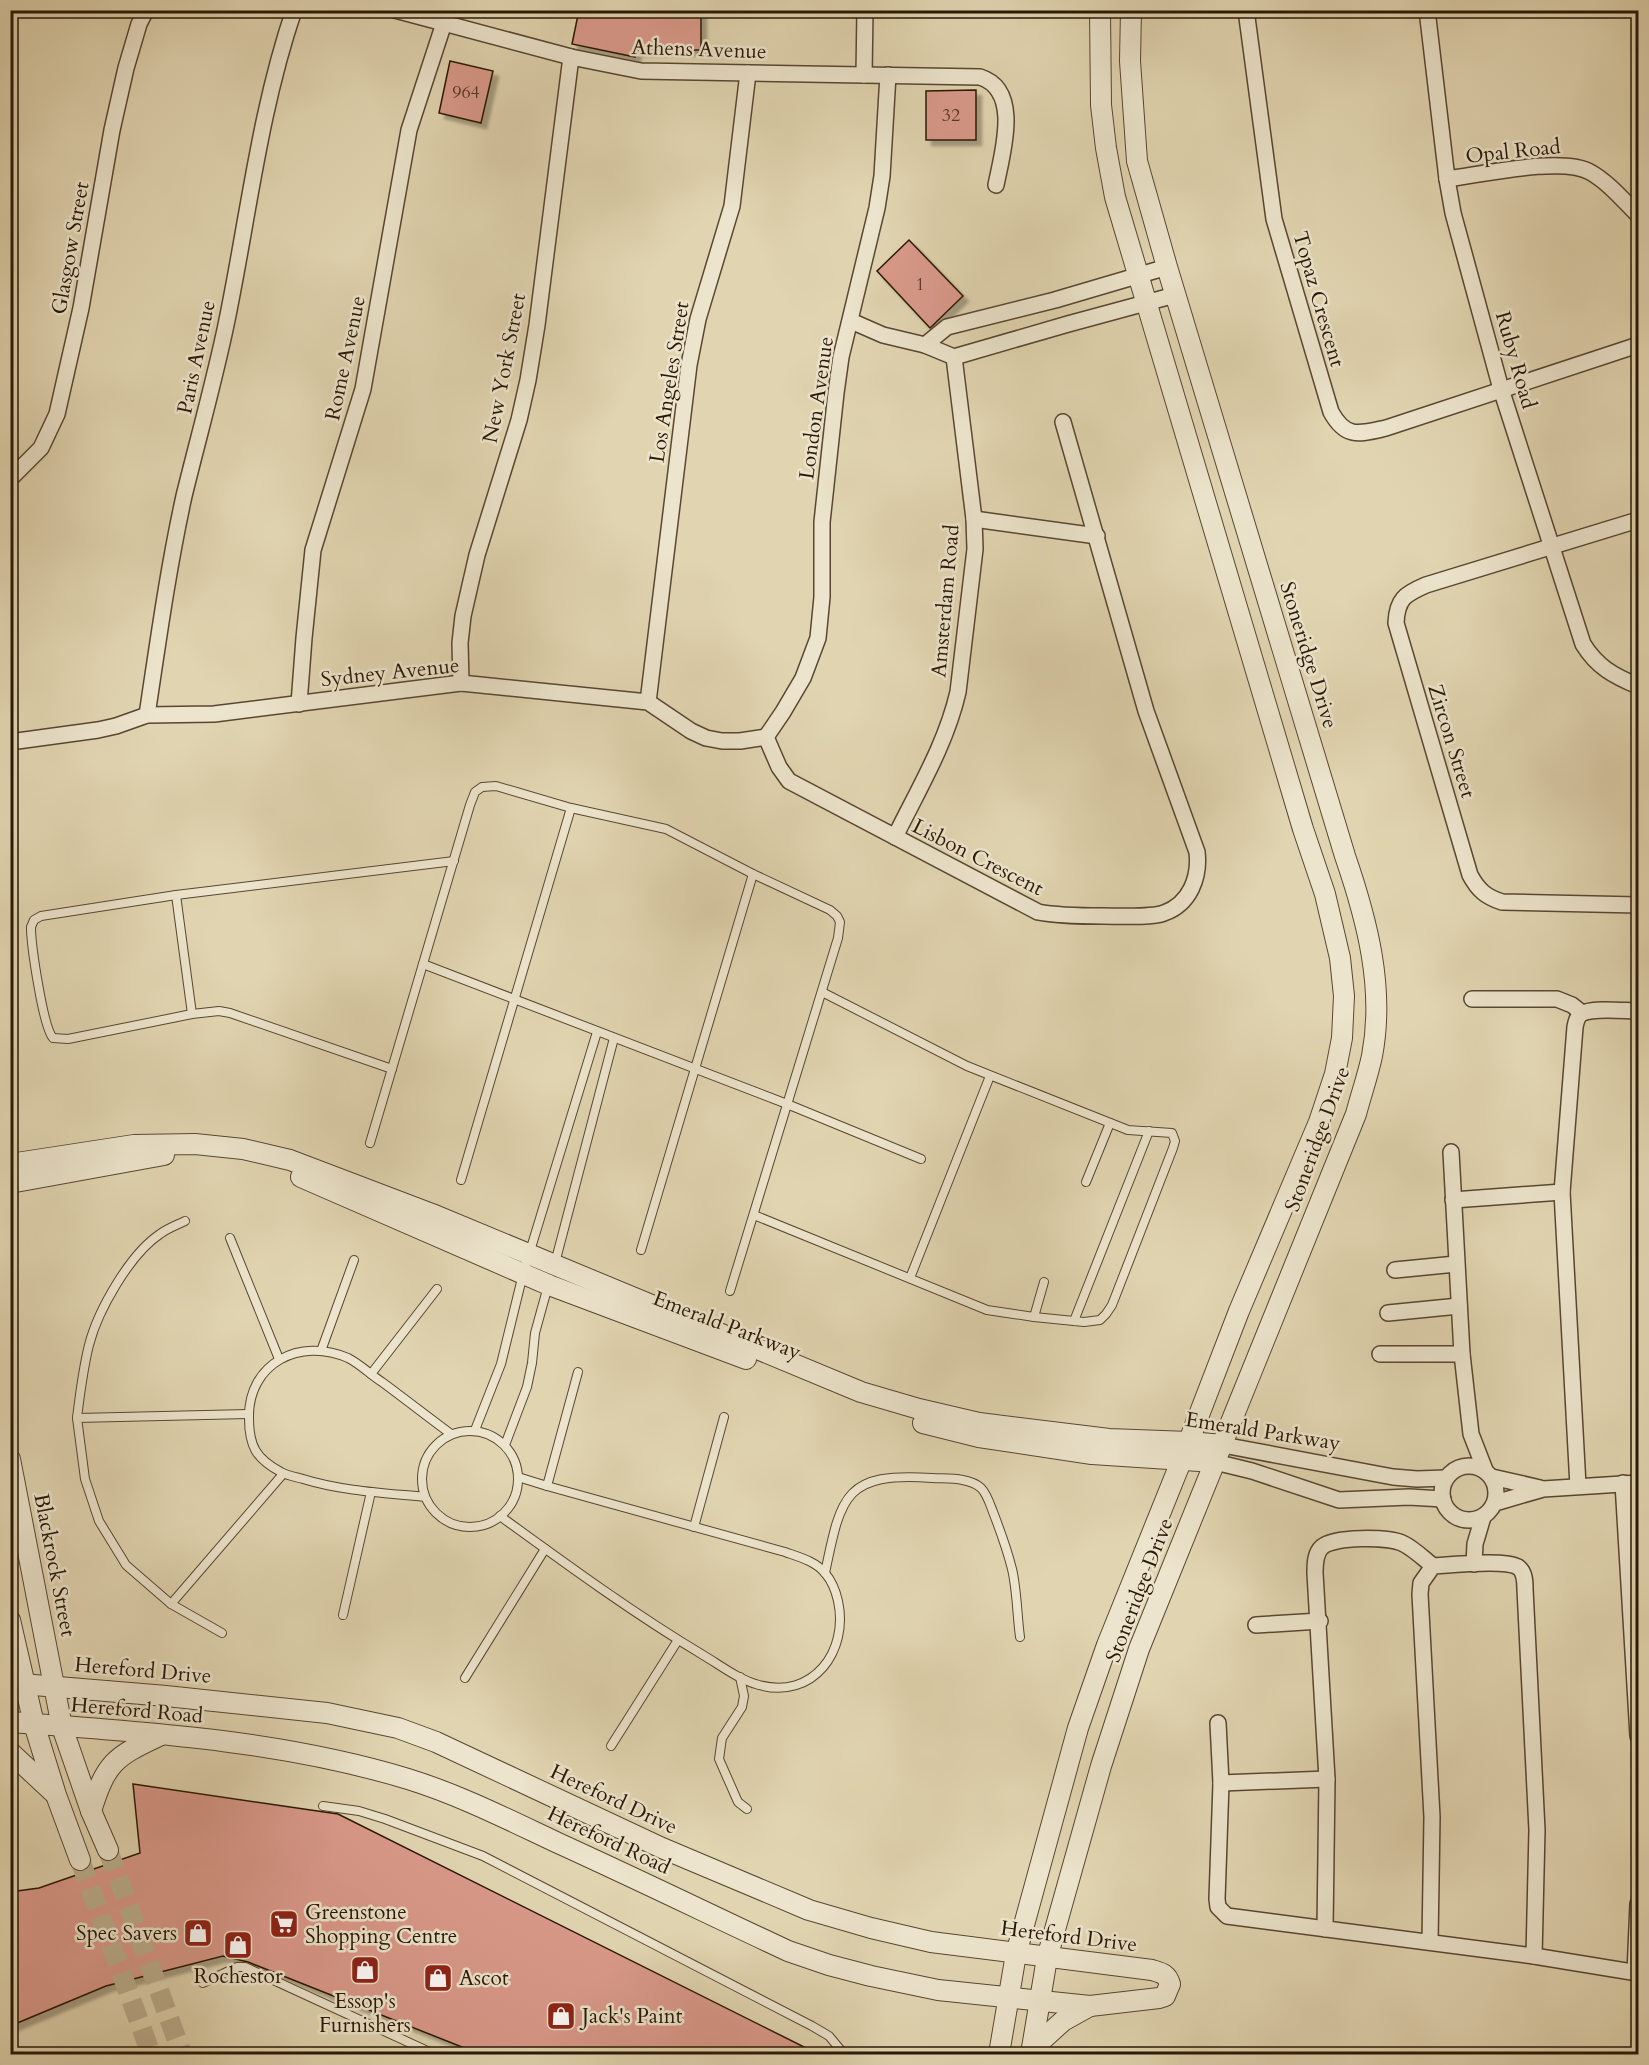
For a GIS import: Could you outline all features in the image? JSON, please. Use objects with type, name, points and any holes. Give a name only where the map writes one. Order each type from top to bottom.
[{"type":"street","name":"Glasgow Street","points":[[10,479],[41,448],[57,414],[81,308],[114,120],[126,68],[139,24],[146,10]]},
{"type":"street","name":"Paris Avenue","points":[[147,715],[170,567],[184,496],[213,386],[259,140],[294,10]]},
{"type":"street","name":"Athens Avenue","points":[[395,10],[571,57],[641,71],[980,77],[990,80],[1002,96],[1006,124],[1005,142],[996,185]]},
{"type":"street","points":[[864,75],[865,10]]},
{"type":"street","name":"Stoneridge Drive","points":[[999,2055],[1016,1954],[1078,1728],[1107,1645],[1239,1311],[1319,1122],[1335,1074],[1342,1038],[1344,996],[1340,958],[1325,894],[1303,829],[1115,197],[1101,105],[1100,10]]},
{"type":"street","name":"Stoneridge Drive","points":[[1031,2052],[1047,1958],[1101,1766],[1140,1649],[1356,1114],[1372,1056],[1376,1022],[1375,983],[1370,943],[1360,900],[1175,296],[1137,161],[1130,61],[1131,10]]},
{"type":"street","name":"Topaz Crescent","points":[[1246,10],[1274,219],[1331,412],[1346,431],[1356,434],[1386,428],[1501,388],[1638,345]]},
{"type":"street","name":"Ruby Road","points":[[1428,10],[1453,213],[1501,388],[1578,632],[1596,663],[1608,672],[1638,686]]},
{"type":"street","name":"Rome Avenue","points":[[299,704],[313,550],[363,389],[409,130],[444,23]]},
{"type":"street","name":"New York Street","points":[[461,683],[460,643],[463,616],[477,555],[519,420],[528,380],[571,57]]},
{"type":"street","name":"Los Angeles Street","points":[[648,702],[689,365],[698,319],[732,206],[748,73]]},
{"type":"street","name":"London Avenue","points":[[766,737],[803,678],[818,638],[822,597],[823,511],[838,376],[877,208],[882,176],[888,75]]},
{"type":"street","name":"Opal Road","points":[[1447,179],[1547,165],[1575,166],[1589,171],[1603,181],[1638,215]]},
{"type":"street","points":[[925,345],[947,327],[1062,298],[1167,267]]},
{"type":"street","points":[[851,321],[891,337],[925,345],[954,357],[1175,296]]},
{"type":"street","name":"Amsterdam Road","points":[[895,837],[942,741],[958,692],[973,569],[974,519],[954,357]]},
{"type":"street","name":"Lisbon Crescent","points":[[766,737],[779,767],[789,781],[1025,907],[1049,915],[1116,916],[1162,914],[1174,909],[1183,901],[1196,878],[1197,852],[1146,711],[1064,422]]},
{"type":"street","points":[[974,519],[1097,536]]},
{"type":"street","name":"Zircon Street","points":[[1638,520],[1426,585],[1411,592],[1398,606],[1396,623],[1470,875],[1477,887],[1484,894],[1502,902],[1638,904]]},
{"type":"street","name":"Sydney Avenue","points":[[10,742],[98,730],[147,715],[214,714],[461,683],[648,702],[691,731],[706,738],[731,741],[766,737]]},
{"type":"street","points":[[1472,999],[1550,998],[1566,1002],[1582,1013]]},
{"type":"street","points":[[1578,1486],[1562,1192],[1575,1027],[1577,1018],[1582,1013],[1602,1010],[1638,1011]]},
{"type":"street","name":"Emerald Parkway","points":[[10,1164],[135,1145],[195,1144],[272,1154],[422,1210],[851,1388],[919,1409],[979,1423],[1063,1434],[1126,1440],[1393,1477],[1446,1478]]},
{"type":"street","points":[[1451,1152],[1462,1353],[1471,1434],[1497,1494],[1491,1511],[1484,1517],[1475,1520],[1457,1518]]},
{"type":"street","name":"Emerald Parkway","points":[[10,1182],[178,1153],[196,1153],[252,1161],[322,1186],[549,1285],[914,1421],[962,1434],[1092,1454],[1186,1450]]},
{"type":"street","points":[[1453,1200],[1562,1192]]},
{"type":"street","points":[[1395,1270],[1456,1264]]},
{"type":"street","points":[[1388,1313],[1459,1306]]},
{"type":"street","points":[[1380,1354],[1462,1353]]},
{"type":"street","points":[[1460,1467],[1471,1434]]},
{"type":"street","name":"Emerald Parkway","points":[[1219,1454],[1252,1471],[1339,1500],[1409,1497],[1443,1499]]},
{"type":"street","name":"Blackrock Street","points":[[10,1459],[62,1727],[108,1850]]},
{"type":"street","points":[[1475,1544],[1457,1518],[1450,1512],[1443,1499],[1443,1486],[1446,1478],[1460,1467],[1478,1466],[1489,1474],[1542,1489]]},
{"type":"street","points":[[1623,1483],[1638,1736]]},
{"type":"street","points":[[1495,1503],[1542,1489],[1638,1483]]},
{"type":"street","points":[[1474,1564],[1475,1544],[1484,1517]]},
{"type":"street","points":[[1325,1929],[1327,1779],[1315,1561],[1323,1546],[1330,1542],[1391,1540],[1407,1546],[1432,1566],[1510,1565],[1518,1567],[1525,1579],[1537,1830],[1534,1956]]},
{"type":"street","points":[[1430,1942],[1432,1817],[1420,1594],[1421,1583],[1432,1566]]},
{"type":"street","points":[[10,1620],[17,1683],[34,1724],[56,1795],[80,1860]]},
{"type":"street","points":[[1256,1625],[1320,1621]]},
{"type":"street","name":"Hereford Drive","points":[[17,1683],[327,1713],[398,1728],[436,1742],[662,1848],[809,1910],[931,1942],[1162,1973],[1168,1977],[1170,1984],[1165,1996],[1159,1998]]},
{"type":"street","points":[[10,1722],[34,1724]]},
{"type":"street","points":[[1218,1723],[1221,1783],[1217,1899],[1218,1907],[1227,1916],[1534,1956],[1637,1973],[1638,1904]]},
{"type":"street","name":"Hereford Road","points":[[34,1724],[263,1747],[408,1779],[444,1791],[523,1826],[788,1951],[871,1976],[938,1990],[1090,2006],[1159,1998]]},
{"type":"street","points":[[92,1811],[102,1780],[114,1761],[161,1735]]},
{"type":"street","points":[[10,1752],[56,1795]]},
{"type":"street","points":[[1221,1783],[1327,1779]]},
{"type":"street","points":[[1031,2052],[1063,2021],[1090,2006]]},
{"type":"lane","points":[[370,1143],[470,805],[476,792],[482,787],[496,786],[571,808],[666,829],[753,874],[830,910],[837,916],[840,929],[730,1291]]},
{"type":"lane","points":[[461,1180],[571,808]]},
{"type":"lane","points":[[392,1069],[219,1011],[192,1014],[68,1039],[53,1038],[49,1033],[31,927],[34,920],[41,916],[176,895],[454,861]]},
{"type":"lane","points":[[641,1250],[753,874]]},
{"type":"lane","points":[[176,895],[192,1014]]},
{"type":"lane","points":[[423,964],[921,1158]]},
{"type":"lane","points":[[754,1215],[979,1307],[1034,1317],[1093,1322],[1100,1320],[1112,1305],[1174,1141],[1172,1133],[1168,1131],[1136,1132],[990,1076],[822,992]]},
{"type":"lane","points":[[475,1430],[501,1364],[523,1274],[597,1032]]},
{"type":"lane","points":[[505,1445],[527,1387],[535,1333],[614,1038]]},
{"type":"lane","points":[[910,1278],[990,1076]]},
{"type":"lane","points":[[1086,1182],[1110,1123]]},
{"type":"lane","points":[[1074,1322],[1149,1131]]},
{"type":"lane","points":[[185,1221],[160,1233],[142,1250],[121,1277],[106,1304],[89,1342],[77,1418],[85,1479],[99,1521],[126,1565],[171,1604],[222,1633]]},
{"type":"lane","points":[[230,1238],[279,1359]]},
{"type":"lane","points":[[321,1351],[354,1260]]},
{"type":"lane","points":[[1034,1317],[1044,1282]]},
{"type":"lane","points":[[371,1374],[437,1289]]},
{"type":"lane","points":[[424,1497],[325,1486],[283,1474],[254,1450],[249,1436],[250,1395],[268,1367],[279,1359],[304,1352],[321,1351],[349,1359],[452,1434]]},
{"type":"lane","points":[[547,1486],[578,1372]]},
{"type":"lane","points":[[77,1418],[248,1414]]},
{"type":"lane","points":[[694,1527],[724,1417]]},
{"type":"lane","points":[[475,1430],[491,1435],[505,1445],[514,1457],[518,1477],[512,1502],[500,1516],[490,1523],[475,1527],[460,1526],[446,1521],[434,1511],[424,1497],[421,1481],[423,1464],[431,1449],[443,1437],[452,1434],[475,1430]]},
{"type":"lane","points":[[171,1604],[283,1474]]},
{"type":"lane","points":[[825,1573],[834,1531],[845,1501],[854,1491],[869,1482],[902,1476],[969,1481],[980,1487],[986,1496],[999,1528],[1012,1570],[1020,1637]]},
{"type":"lane","points":[[500,1516],[678,1640],[740,1677],[759,1685],[778,1688],[799,1685],[813,1678],[832,1653],[839,1637],[841,1616],[836,1593],[825,1573],[807,1559],[518,1477]]},
{"type":"lane","points":[[343,1615],[371,1492]]},
{"type":"lane","points":[[465,1678],[545,1549]]},
{"type":"lane","points":[[611,1746],[678,1640]]},
{"type":"lane","points":[[740,1677],[744,1696],[742,1707],[722,1738],[719,1759],[738,1802],[747,1809]]},
{"type":"lane","points":[[323,1806],[359,1811],[385,1819],[483,1856],[812,2026],[829,2036],[844,2055]]},
{"type":"lane","points":[[203,1983],[237,1967],[245,1967],[434,2055]]},
{"type":"building","points":[[579,10],[701,10],[701,50],[636,50],[635,57],[572,44]]},
{"type":"building","points":[[450,61],[493,71],[481,123],[439,113]]},
{"type":"building","points":[[976,90],[976,140],[926,140],[926,91]]},
{"type":"building","points":[[909,240],[963,296],[930,328],[877,271]]},
{"type":"building","name":"Greenstone Shopping Centre","points":[[133,1784],[338,1814],[820,2055],[482,2055],[248,1962],[223,1956],[106,1986],[10,2026],[10,1892],[39,1888],[140,1853]]},
{"type":"tunnel","points":[[108,1850],[182,2054]]},
{"type":"tunnel","points":[[80,1860],[151,2054]]},
{"type":"place","name":"Greenstone Shopping Centre","points":[[284,1924]]},
{"type":"place","name":"Spec Savers","points":[[198,1933]]},
{"type":"place","name":"Rochestor","points":[[238,1945]]},
{"type":"place","name":"Essop's Furnishers","points":[[365,1970]]},
{"type":"place","name":"Ascot","points":[[438,1978]]},
{"type":"place","name":"Jack's Paint","points":[[561,2016]]}]
